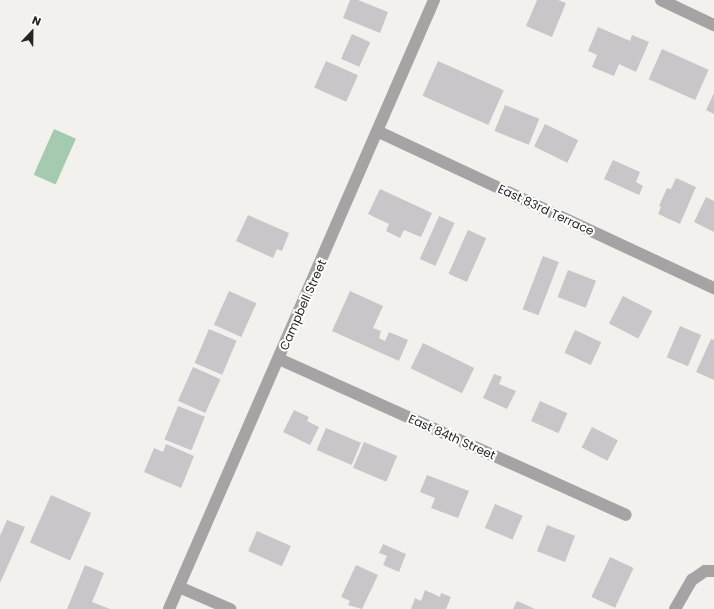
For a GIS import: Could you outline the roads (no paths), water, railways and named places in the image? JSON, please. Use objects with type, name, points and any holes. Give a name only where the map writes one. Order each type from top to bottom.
[{"type":"street","name":"Campbell Street","points":[[169,609],[378,132],[434,0]]},
{"type":"street","points":[[661,0],[714,24]]},
{"type":"street","name":"East 83rd Terrace","points":[[378,132],[714,288]]},
{"type":"street","name":"East 84th Street","points":[[279,359],[626,515]]},
{"type":"street","points":[[675,609],[692,580],[705,571],[714,571]]},
{"type":"street","points":[[179,586],[230,609]]}]
